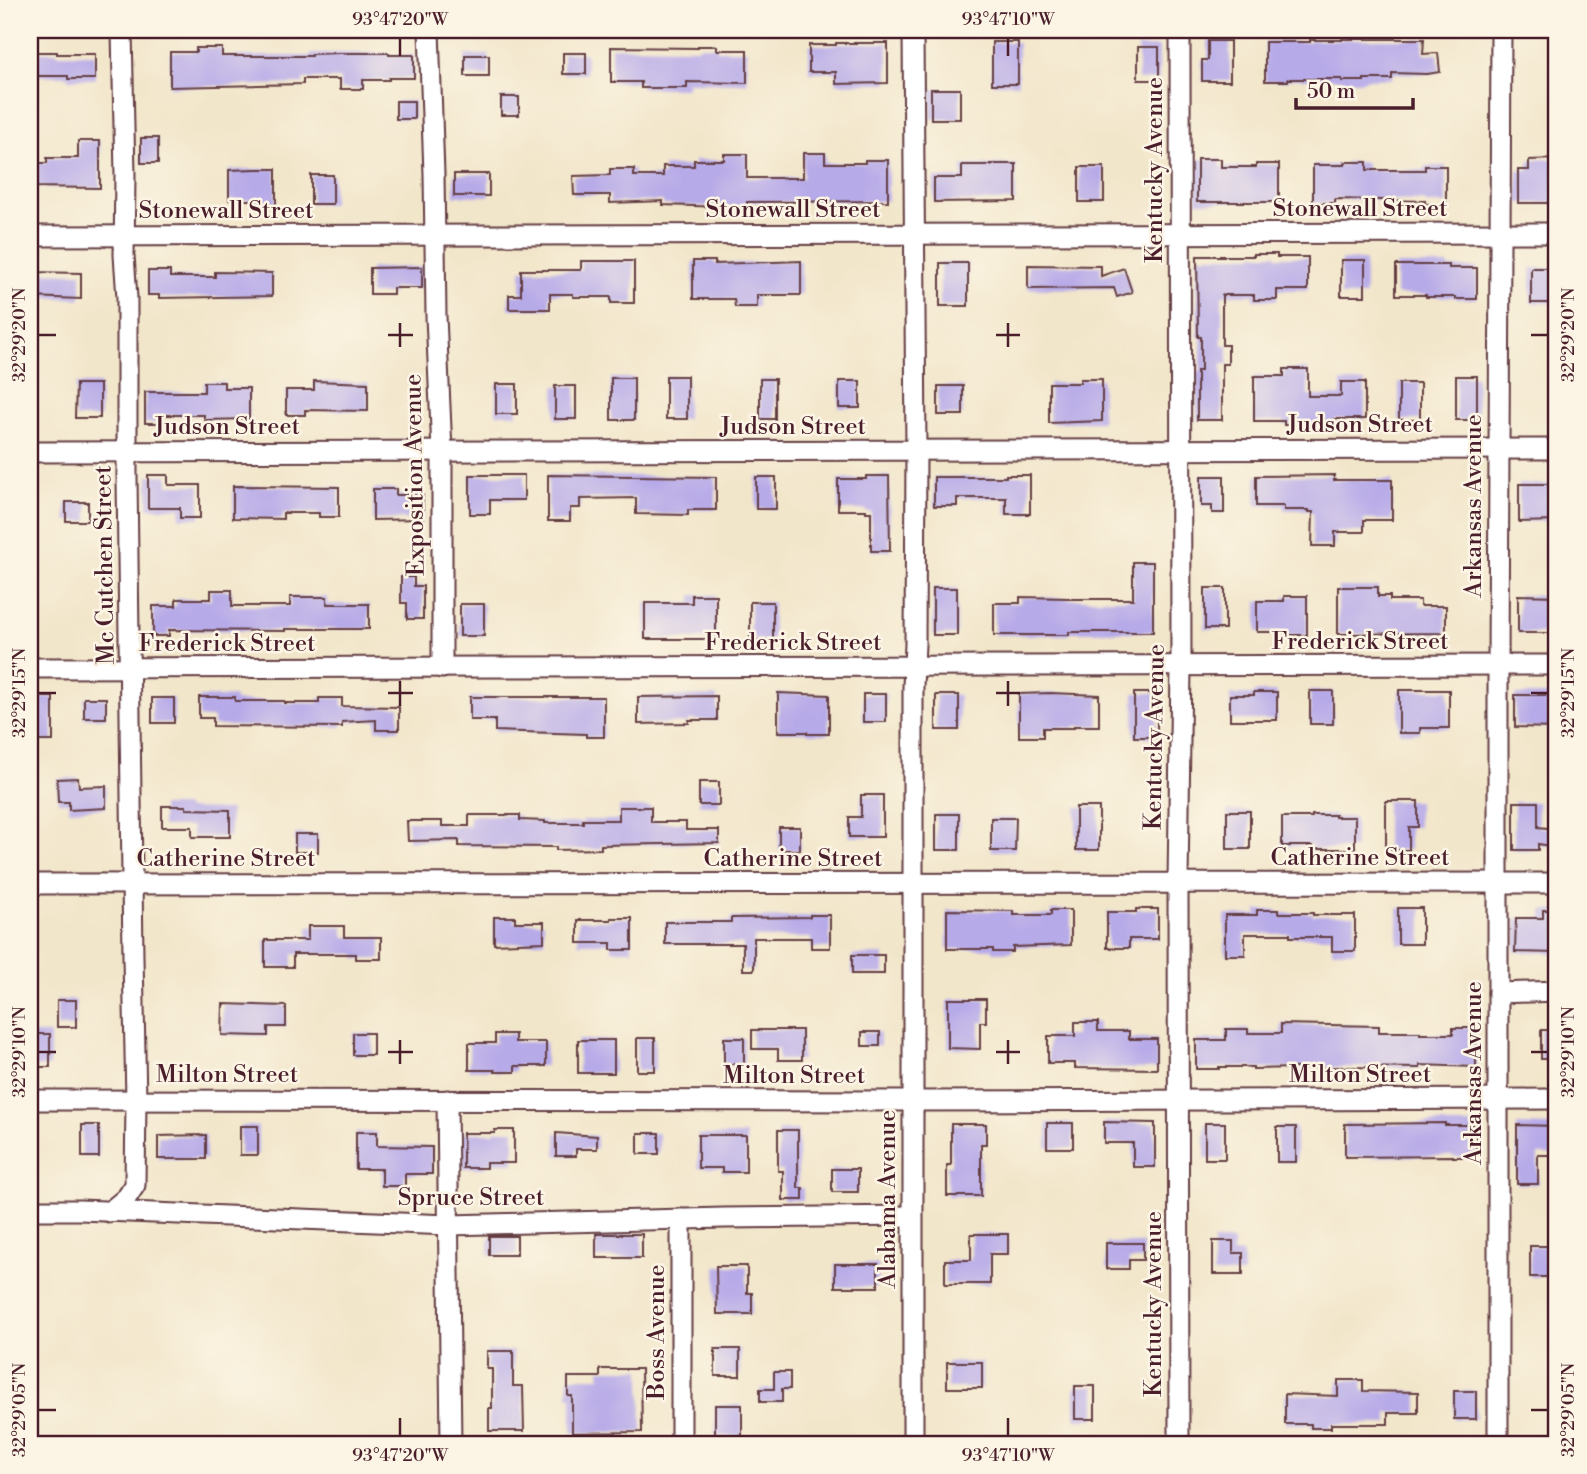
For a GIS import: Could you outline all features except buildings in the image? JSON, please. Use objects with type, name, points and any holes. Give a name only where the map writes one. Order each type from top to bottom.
[{"type":"street","name":"Mc Cutchen Street","points":[[109,1212],[135,1185],[136,1100],[122,30]]},
{"type":"street","name":"Exposition Avenue","points":[[429,30],[442,452],[442,668]]},
{"type":"street","name":"Alabama Avenue","points":[[913,30],[916,451],[913,1444]]},
{"type":"street","name":"Kentucky Avenue","points":[[1179,1444],[1180,30]]},
{"type":"street","name":"Arkansas Avenue","points":[[1498,1444],[1501,30]]},
{"type":"street","name":"Stonewall Street","points":[[30,236],[1557,233]]},
{"type":"street","name":"Judson Street","points":[[30,452],[1557,449]]},
{"type":"street","name":"Frederick Street","points":[[30,668],[1557,665]]},
{"type":"street","name":"Catherine Street","points":[[30,884],[1557,883]]},
{"type":"street","points":[[1498,993],[1557,991]]},
{"type":"street","name":"Milton Street","points":[[30,1100],[1557,1099]]},
{"type":"street","points":[[447,1100],[451,1444]]},
{"type":"street","name":"Spruce Street","points":[[30,1210],[449,1225],[912,1216]]},
{"type":"street","name":"Boss Avenue","points":[[681,1219],[681,1444]]}]
